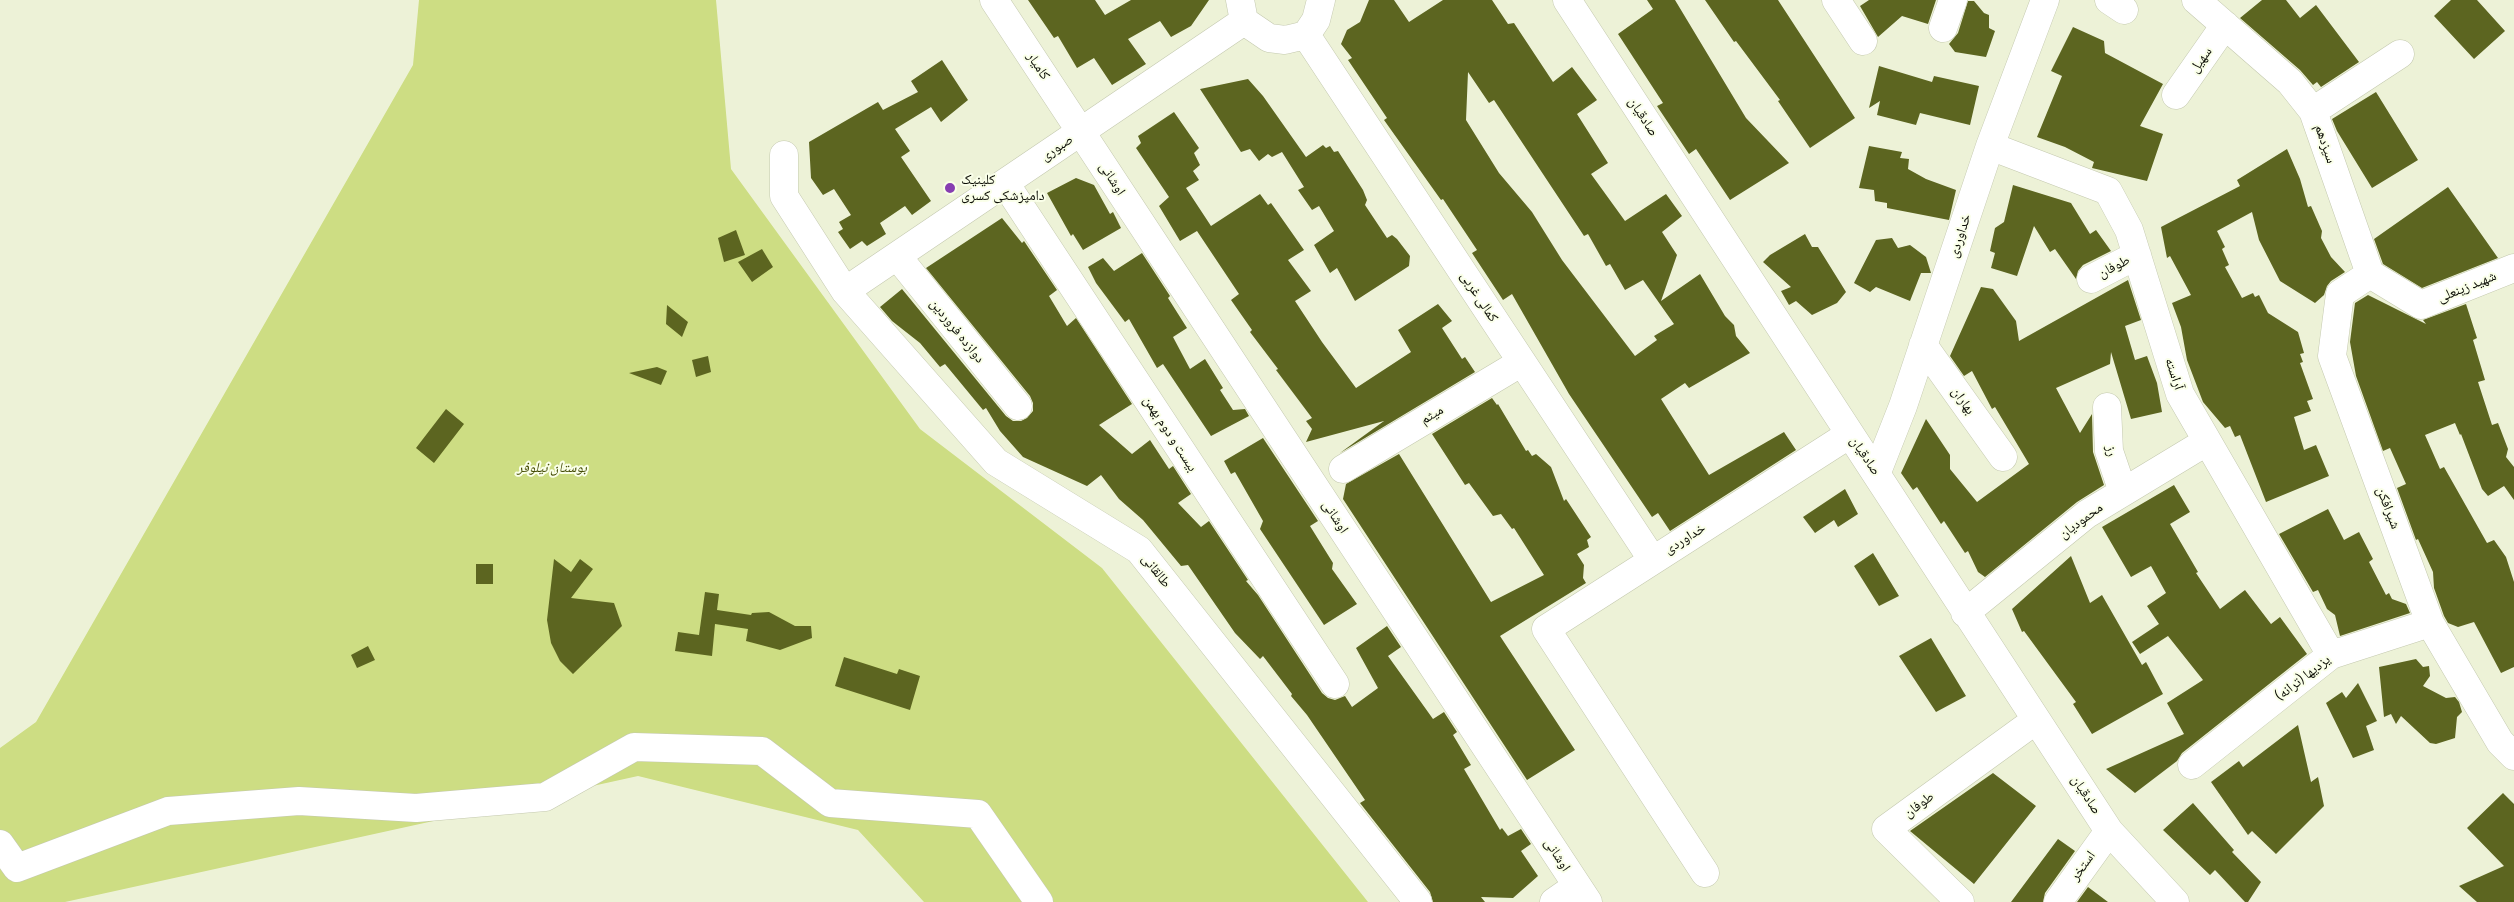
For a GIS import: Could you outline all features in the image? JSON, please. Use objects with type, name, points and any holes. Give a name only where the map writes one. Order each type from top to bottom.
[{"type":"street","name":"کامیار","points":[[994,0],[1082,132]]},
{"type":"street","points":[[1242,11],[1269,38],[1285,40],[1306,35],[1316,20],[1321,0]]},
{"type":"street","name":"صادقیان","points":[[1567,0],[1876,472],[1965,613],[2109,831],[2175,902]]},
{"type":"street","points":[[1836,0],[1863,41]]},
{"type":"street","points":[[1943,28],[1953,0]]},
{"type":"street","name":"سیزدهم","points":[[2196,0],[2290,82],[2313,111],[2370,274]]},
{"type":"street","name":"خداوردی","points":[[1876,472],[1923,345],[2040,3]]},
{"type":"street","name":"صبوری","points":[[845,291],[1082,132],[1242,11]]},
{"type":"street","name":"سهیل","points":[[2176,95],[2225,25]]},
{"type":"street","name":"کمالی غربی","points":[[1306,35],[1652,559]]},
{"type":"street","points":[[2313,111],[2400,54]]},
{"type":"street","name":"اوشانی","points":[[1082,132],[1582,894]]},
{"type":"street","name":"آراسته","points":[[1990,146],[2108,191],[2129,230],[2180,394],[2206,442],[2331,654]]},
{"type":"street","name":"طالقانی","points":[[784,155],[784,196],[845,291],[996,462],[1139,550],[1418,902]]},
{"type":"street","name":"بیست و دوم بهمن","points":[[1006,183],[1335,684]]},
{"type":"street","name":"طوفان","points":[[2091,279],[2137,255]]},
{"type":"street","name":"دوازده فروردین","points":[[897,256],[1018,406]]},
{"type":"street","name":"شهید زینعلی","points":[[2370,274],[2420,305],[2514,268]]},
{"type":"street","name":"شیرافکن","points":[[2370,274],[2340,294],[2332,356],[2430,623],[2509,743]]},
{"type":"street","name":"بهاران","points":[[1923,345],[2003,457]]},
{"type":"street","name":"میثم","points":[[1342,469],[1522,362]]},
{"type":"street","name":"رز","points":[[2107,407],[2109,451],[2123,492]]},
{"type":"street","name":"خداوردی","points":[[1705,873],[1546,629],[1652,559],[1850,434]]},
{"type":"street","name":"محمودیان","points":[[1965,613],[2087,514],[2206,442]]},
{"type":"street","name":"یزدیها (ترانه)","points":[[2192,765],[2331,654],[2430,623]]},
{"type":"street","name":"طوفان","points":[[1960,902],[1886,829],[2036,720]]},
{"type":"street","points":[[0,844],[17,868],[168,810],[299,801],[416,808],[544,797],[634,747],[762,751],[830,803],[978,814],[1039,902]]},
{"type":"street","name":"استخر","points":[[2058,902],[2109,831]]},
{"type":"street","points":[[1554,902],[1582,894]]},
{"type":"green space","name":"بوستان نیلوفر","points":[[419,0],[716,0],[731,169],[920,429],[1102,568],[1368,902],[924,902],[858,830],[638,776],[65,902],[0,902],[0,748],[36,722],[413,65]]},
{"type":"building","points":[[1028,0],[1095,0],[1105,15],[1131,0],[1209,0],[1191,26],[1171,37],[1160,21],[1128,39],[1146,64],[1112,85],[1094,58],[1077,68],[1058,36],[1054,38]]},
{"type":"building","points":[[1369,0],[1394,0],[1409,22],[1443,0],[1492,0],[1508,24],[1514,23],[1553,82],[1572,67],[1597,100],[1577,114],[1608,163],[1591,174],[1625,221],[1666,194],[1682,216],[1662,232],[1677,255],[1661,301],[1700,274],[1725,316],[1734,325],[1736,336],[1750,353],[1689,388],[1685,383],[1661,399],[1709,475],[1784,432],[1796,450],[1670,531],[1658,513],[1652,517],[1569,394],[1512,294],[1503,300],[1472,253],[1477,250],[1443,199],[1441,200],[1384,120],[1387,118],[1348,60],[1352,58],[1341,44],[1347,30],[1360,22]],"holes":[[[1468,72],[1489,103],[1494,100],[1584,236],[1588,234],[1606,266],[1610,264],[1625,290],[1643,280],[1674,324],[1654,336],[1657,340],[1635,356],[1562,260],[1532,212],[1499,173],[1466,120]]]},
{"type":"building","points":[[1647,0],[1675,0],[1746,118],[1789,163],[1730,200],[1696,149],[1689,154],[1657,106],[1663,103],[1618,34],[1653,9]]},
{"type":"building","points":[[1705,0],[1778,0],[1855,118],[1810,148],[1778,101],[1780,100],[1736,41],[1734,42]]},
{"type":"building","points":[[1869,0],[1936,0],[1928,24],[1902,16],[1878,37],[1860,6]]},
{"type":"building","points":[[2262,0],[2286,0],[2300,18],[2316,5],[2359,62],[2321,87],[2317,82],[2313,85],[2300,70],[2240,18]]},
{"type":"building","points":[[2451,0],[2477,0],[2505,31],[2474,59],[2434,16]]},
{"type":"building","points":[[1968,1],[1974,1],[1984,13],[1989,15],[1989,28],[1995,31],[1986,57],[1955,52],[1949,44],[1958,33]]},
{"type":"building","points":[[2073,27],[2104,41],[2105,53],[2163,84],[2140,126],[2163,134],[2147,181],[2092,168],[2094,162],[2065,147],[2037,137],[2062,76],[2051,71]]},
{"type":"building","points":[[942,60],[968,100],[941,122],[931,107],[895,129],[910,151],[901,157],[931,201],[912,215],[905,206],[880,223],[886,234],[867,246],[862,241],[850,249],[838,232],[843,229],[839,222],[851,215],[834,189],[823,195],[811,178],[809,142],[878,102],[883,110],[918,92],[911,81]]},
{"type":"building","points":[[1879,66],[1932,82],[1934,76],[1979,86],[1970,125],[1920,113],[1916,125],[1877,115],[1880,101],[1869,108]]},
{"type":"building","points":[[1248,79],[1263,96],[1306,157],[1323,145],[1326,148],[1330,146],[1334,152],[1338,151],[1363,190],[1367,200],[1365,205],[1387,238],[1392,235],[1410,256],[1409,266],[1355,301],[1337,268],[1330,273],[1314,245],[1334,231],[1319,206],[1312,210],[1298,190],[1304,187],[1282,152],[1272,157],[1268,154],[1259,161],[1250,149],[1241,152],[1200,89]]},
{"type":"building","points":[[2376,92],[2418,160],[2372,188],[2337,131],[2332,119]]},
{"type":"building","points":[[1174,112],[1199,148],[1194,153],[1200,165],[1193,171],[1199,180],[1186,188],[1211,226],[1260,194],[1268,205],[1271,203],[1304,250],[1288,260],[1311,291],[1295,301],[1356,388],[1411,352],[1398,330],[1438,304],[1452,321],[1442,328],[1462,359],[1465,357],[1475,372],[1340,453],[1384,421],[1306,442],[1312,429],[1306,421],[1312,418],[1276,370],[1278,369],[1250,332],[1252,330],[1231,300],[1239,294],[1197,231],[1180,241],[1159,206],[1169,197],[1136,148],[1141,143],[1138,136]]},
{"type":"building","points":[[1869,146],[1902,152],[1900,158],[1909,159],[1908,169],[1926,179],[1956,190],[1949,220],[1887,208],[1887,203],[1875,201],[1874,190],[1859,188]]},
{"type":"building","points":[[2287,149],[2300,179],[2308,207],[2311,206],[2322,231],[2321,238],[2331,257],[2345,272],[2331,281],[2324,295],[2315,303],[2280,281],[2259,240],[2252,212],[2217,231],[2225,247],[2222,249],[2229,265],[2225,267],[2242,298],[2253,293],[2255,297],[2259,295],[2268,313],[2298,332],[2304,353],[2300,354],[2303,362],[2300,363],[2313,399],[2307,401],[2311,411],[2294,417],[2304,450],[2316,445],[2329,476],[2266,502],[2240,435],[2235,437],[2230,426],[2225,428],[2203,402],[2187,360],[2181,327],[2172,303],[2191,295],[2170,256],[2167,258],[2161,227],[2240,186],[2237,180]]},
{"type":"building","points":[[1076,178],[1094,185],[1110,214],[1113,212],[1121,228],[1083,250],[1073,234],[1071,236],[1047,193]]},
{"type":"building","points":[[2013,185],[2071,203],[2090,234],[2096,230],[2111,251],[2083,265],[2078,271],[2076,279],[2055,249],[2050,252],[2034,226],[2017,276],[1991,268],[1995,253],[1990,251],[1995,228],[2004,222]]},
{"type":"building","points":[[2448,187],[2498,258],[2422,288],[2383,264],[2374,239]]},
{"type":"building","points":[[1002,218],[1022,243],[1024,241],[1057,290],[1049,296],[1067,326],[1076,318],[1132,404],[1099,425],[1132,454],[1150,440],[1169,469],[1173,466],[1191,494],[1178,503],[1201,527],[1209,521],[1248,580],[1246,581],[1258,595],[1322,693],[1328,698],[1335,700],[1345,696],[1352,707],[1378,688],[1356,648],[1387,626],[1401,647],[1388,656],[1433,719],[1444,712],[1457,732],[1453,735],[1471,765],[1464,769],[1500,830],[1502,828],[1508,836],[1521,829],[1531,844],[1521,851],[1538,876],[1513,898],[1481,897],[1485,902],[1433,902],[1430,892],[1360,803],[1365,800],[1307,715],[1291,696],[1292,694],[1263,656],[1260,659],[1235,633],[1188,565],[1181,566],[1143,520],[1119,499],[1101,475],[1087,486],[1023,457],[1000,431],[986,408],[983,410],[945,364],[940,367],[920,343],[892,321],[880,307],[902,289],[1006,416],[1013,421],[1021,421],[1027,418],[1033,411],[1033,403],[1030,396],[926,268]]},
{"type":"building","points":[[736,230],[745,255],[724,262],[718,238]]},
{"type":"building","points":[[1805,234],[1812,247],[1818,247],[1846,292],[1837,303],[1812,315],[1796,301],[1789,305],[1781,291],[1791,287],[1763,262],[1770,255]]},
{"type":"building","points":[[1892,238],[1898,248],[1910,245],[1926,257],[1931,273],[1921,273],[1910,301],[1876,287],[1870,292],[1854,283],[1876,240]]},
{"type":"building","points":[[762,249],[773,267],[752,282],[738,262]]},
{"type":"building","points":[[1142,253],[1170,296],[1168,298],[1187,328],[1173,337],[1190,369],[1205,359],[1223,388],[1220,390],[1233,410],[1245,409],[1249,416],[1211,436],[1163,364],[1157,368],[1129,319],[1125,322],[1096,283],[1088,267],[1103,258],[1114,271]]},
{"type":"building","points":[[2128,280],[2141,320],[2125,326],[2135,360],[2147,356],[2157,383],[2162,412],[2131,419],[2111,352],[2110,364],[2056,388],[2080,433],[2092,414],[2093,452],[2104,485],[2077,502],[1985,577],[1978,572],[1968,551],[1965,553],[1944,521],[1941,524],[1917,487],[1913,490],[1901,473],[1926,419],[1950,455],[1950,469],[1977,502],[2029,464],[1995,407],[1992,409],[1972,371],[1964,376],[1950,356],[1981,287],[1993,289],[2016,321],[2019,341]]},
{"type":"building","points":[[2368,295],[2426,324],[2423,320],[2466,304],[2477,338],[2473,340],[2485,380],[2478,382],[2492,425],[2498,423],[2508,449],[2506,457],[2514,467],[2514,500],[2504,486],[2488,496],[2482,489],[2455,423],[2425,435],[2440,469],[2444,467],[2487,543],[2494,540],[2506,557],[2514,582],[2514,667],[2501,673],[2474,622],[2458,627],[2448,623],[2444,616],[2434,588],[2433,572],[2418,539],[2416,540],[2397,488],[2406,484],[2390,448],[2383,451],[2356,376],[2350,342],[2355,303]]},
{"type":"building","points":[[667,305],[688,322],[682,337],[666,324]]},
{"type":"building","points":[[708,356],[711,372],[696,377],[692,360]]},
{"type":"building","points":[[657,367],[667,371],[661,385],[629,373]]},
{"type":"building","points":[[1492,398],[1498,404],[1526,451],[1528,450],[1532,456],[1536,454],[1551,467],[1564,501],[1566,499],[1591,537],[1587,540],[1589,547],[1577,554],[1584,565],[1583,578],[1586,583],[1500,636],[1575,750],[1527,780],[1343,499],[1346,484],[1399,454],[1491,602],[1544,575],[1514,528],[1512,529],[1501,514],[1493,516],[1469,483],[1465,485],[1432,434]]},
{"type":"building","points":[[446,409],[464,424],[434,463],[416,448]]},
{"type":"building","points":[[1263,438],[1318,521],[1310,526],[1333,563],[1332,569],[1357,604],[1324,625],[1260,529],[1263,521],[1235,472],[1231,474],[1224,461]]},
{"type":"building","points":[[2174,485],[2190,512],[2170,524],[2198,572],[2196,573],[2220,609],[2245,590],[2271,624],[2280,617],[2307,654],[2182,753],[2177,761],[2135,793],[2106,769],[2184,734],[2167,703],[2203,680],[2168,636],[2140,654],[2132,642],[2159,624],[2147,606],[2166,593],[2151,566],[2131,577],[2102,527]]},
{"type":"building","points":[[1845,489],[1858,514],[1838,527],[1834,520],[1815,533],[1803,517]]},
{"type":"building","points":[[2328,509],[2344,540],[2359,532],[2373,559],[2369,562],[2386,595],[2389,593],[2392,599],[2406,604],[2410,613],[2340,636],[2335,615],[2327,609],[2318,590],[2313,592],[2279,534]]},
{"type":"building","points":[[1873,553],[1899,596],[1879,606],[1854,566]]},
{"type":"building","points":[[2071,556],[2090,603],[2102,595],[2142,665],[2146,662],[2163,694],[2092,734],[2073,704],[2076,702],[2024,631],[2022,632],[2012,609]]},
{"type":"building","points":[[554,559],[571,572],[580,559],[593,569],[571,598],[614,603],[622,626],[573,674],[560,661],[551,643],[547,620]]},
{"type":"building","points":[[476,564],[493,564],[493,584],[476,584]]},
{"type":"building","points":[[705,592],[719,594],[717,610],[751,615],[752,613],[769,612],[795,626],[811,626],[812,638],[780,650],[746,641],[748,629],[715,624],[712,656],[675,651],[678,632],[699,635]]},
{"type":"building","points":[[1931,638],[1966,696],[1936,712],[1899,656]]},
{"type":"building","points":[[368,646],[375,660],[357,668],[351,655]]},
{"type":"building","points":[[844,657],[897,674],[899,669],[920,676],[910,710],[835,686]]},
{"type":"building","points":[[2416,659],[2423,667],[2429,666],[2430,676],[2423,686],[2446,698],[2455,697],[2459,702],[2462,712],[2457,717],[2455,738],[2436,744],[2430,743],[2401,716],[2396,724],[2391,714],[2384,717],[2379,667]]},
{"type":"building","points":[[2358,683],[2377,721],[2366,726],[2374,750],[2353,758],[2326,703],[2342,692],[2346,698]]},
{"type":"building","points":[[2298,725],[2311,782],[2318,777],[2324,806],[2276,854],[2252,831],[2248,835],[2211,782],[2239,761],[2243,767]]},
{"type":"building","points":[[1993,773],[2036,806],[1974,884],[1910,831]]},
{"type":"building","points":[[2503,793],[2514,804],[2514,902],[2477,902],[2459,886],[2504,866],[2467,828]]},
{"type":"building","points":[[2193,803],[2234,850],[2232,852],[2261,882],[2248,902],[2245,902],[2215,870],[2210,875],[2163,830]]},
{"type":"building","points":[[2058,839],[2075,851],[2045,893],[2043,902],[2011,902]]},
{"type":"building","points":[[2088,887],[2108,902],[2077,902]]},
{"type":"place","name":"کلینیک دامپزشکی کسری","points":[[950,188]]}]
